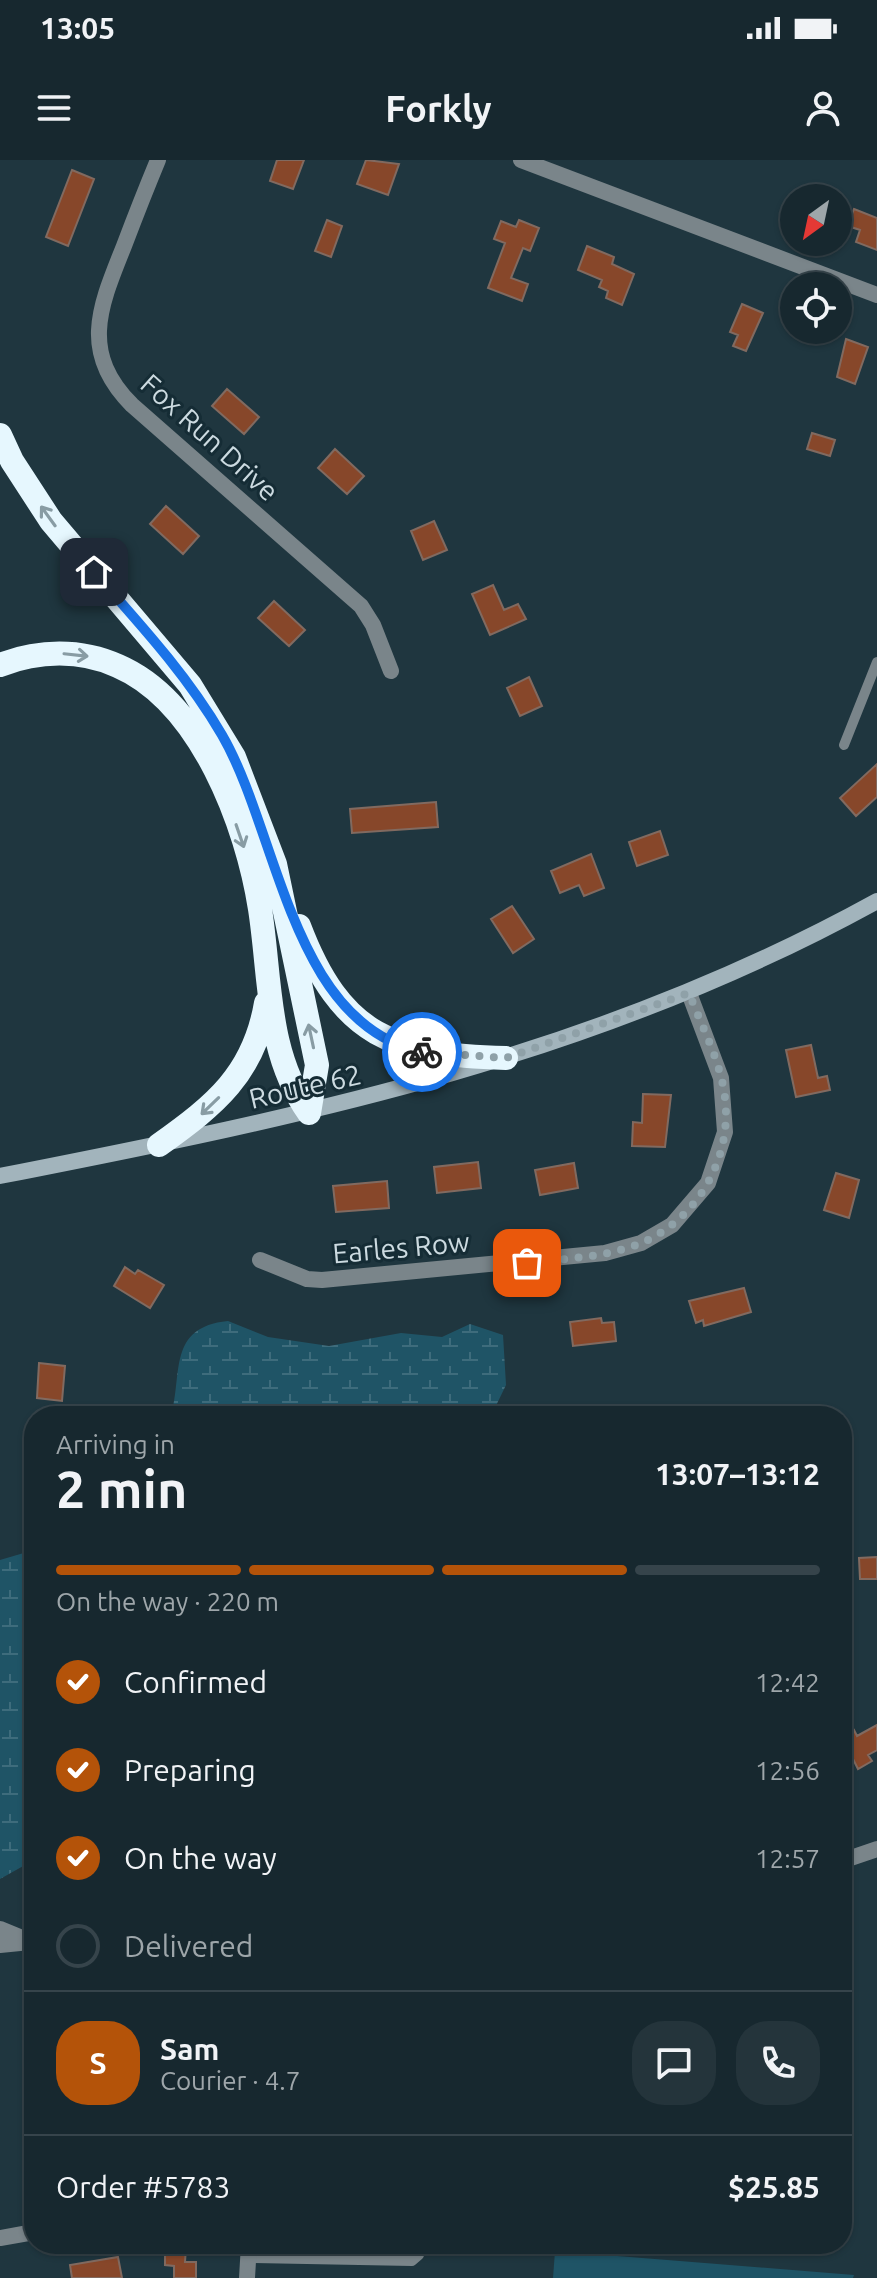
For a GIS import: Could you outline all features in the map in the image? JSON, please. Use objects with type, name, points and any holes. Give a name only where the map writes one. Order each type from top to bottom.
[{"type":"highway","points":[[0,435],[12,461],[51,521],[157,645],[207,710],[234,757],[317,968],[332,992],[359,1020],[383,1036],[416,1051],[447,1057],[506,1058]]},
{"type":"highway","points":[[0,665],[41,654],[100,658],[142,678],[175,707],[216,774],[251,866],[282,1065],[309,1113]]},
{"type":"highway","points":[[275,864],[317,1065],[309,1113]]},
{"type":"highway","points":[[159,1145],[200,1116],[238,1076],[258,1040],[268,989]]},
{"type":"main road","name":"Route 62","points":[[0,1176],[309,1113],[506,1058],[689,993],[877,901]]},
{"type":"street","name":"Fox Run Drive","points":[[158,160],[101,304],[99,344],[107,373],[132,405],[361,606],[373,625],[391,671]]},
{"type":"street","points":[[521,160],[877,295]]},
{"type":"street","name":"Earles Row","points":[[260,1260],[303,1278],[322,1280],[605,1253],[657,1235],[686,1213],[703,1191],[716,1167],[725,1132],[721,1078],[689,993]]},
{"type":"street","points":[[852,1858],[877,1849]]},
{"type":"street","points":[[0,1929],[24,1939]]},
{"type":"street","points":[[0,1945],[24,1943]]},
{"type":"street","points":[[0,2238],[24,2234]]},
{"type":"street","points":[[247,2278],[249,2254]]},
{"type":"lane","points":[[844,745],[877,662]]},
{"type":"lane","points":[[298,2254],[412,2261],[419,2254]]},
{"type":"green space","points":[[228,1321],[268,1337],[329,1346],[401,1333],[442,1337],[470,1324],[503,1335],[506,1385],[496,1406],[173,1406],[178,1369],[186,1343],[195,1332]]},
{"type":"green space","points":[[24,1553],[24,1866],[0,1879],[0,1560]]},
{"type":"green space","points":[[555,2254],[592,2254],[854,2275],[853,2278],[553,2278]]},
{"type":"building","points":[[277,160],[304,160],[293,189],[270,181]]},
{"type":"building","points":[[366,160],[399,164],[388,195],[357,184]]},
{"type":"building","points":[[72,170],[94,179],[68,246],[46,237]]},
{"type":"building","points":[[854,209],[877,218],[877,250],[856,242],[860,230],[852,227]]},
{"type":"building","points":[[327,220],[342,226],[331,257],[315,251]]},
{"type":"building","points":[[519,220],[539,228],[530,251],[523,248],[511,278],[528,284],[522,301],[488,288],[505,243],[494,239],[501,221],[516,227]]},
{"type":"building","points":[[587,246],[614,257],[612,264],[634,274],[622,305],[606,298],[608,291],[599,287],[602,280],[578,270]]},
{"type":"building","points":[[742,304],[763,313],[746,351],[733,346],[738,335],[730,332]]},
{"type":"building","points":[[852,341],[868,347],[855,384],[837,377],[845,344],[852,344]]},
{"type":"building","points":[[227,389],[259,417],[244,434],[212,406]]},
{"type":"building","points":[[812,433],[835,440],[830,456],[807,449]]},
{"type":"building","points":[[335,449],[364,476],[347,494],[318,468]]},
{"type":"building","points":[[166,506],[199,536],[183,554],[150,524]]},
{"type":"building","points":[[434,521],[447,550],[423,560],[411,531]]},
{"type":"building","points":[[493,585],[504,610],[518,604],[526,619],[490,635],[472,594]]},
{"type":"building","points":[[274,601],[305,630],[289,646],[258,618]]},
{"type":"building","points":[[529,677],[542,706],[520,716],[507,688]]},
{"type":"building","points":[[877,764],[877,797],[856,816],[840,798]]},
{"type":"building","points":[[436,802],[438,827],[352,833],[350,809]]},
{"type":"building","points":[[660,831],[668,855],[637,866],[629,842]]},
{"type":"building","points":[[591,854],[604,888],[584,896],[579,885],[560,893],[551,871]]},
{"type":"building","points":[[512,906],[534,939],[513,953],[491,919]]},
{"type":"building","points":[[811,1045],[818,1078],[827,1076],[830,1090],[796,1097],[786,1050]]},
{"type":"building","points":[[643,1094],[671,1095],[665,1147],[632,1146],[633,1122],[642,1123]]},
{"type":"building","points":[[478,1162],[481,1188],[437,1193],[434,1167]]},
{"type":"building","points":[[574,1163],[578,1188],[540,1195],[535,1170]]},
{"type":"building","points":[[836,1173],[859,1180],[849,1218],[824,1210]]},
{"type":"building","points":[[387,1181],[389,1208],[336,1212],[333,1186]]},
{"type":"building","points":[[125,1267],[135,1274],[138,1270],[164,1285],[150,1308],[114,1286]]},
{"type":"building","points":[[744,1288],[751,1312],[704,1326],[703,1320],[696,1323],[689,1301]]},
{"type":"building","points":[[601,1318],[602,1323],[614,1322],[616,1341],[573,1346],[570,1322]]},
{"type":"building","points":[[39,1363],[65,1366],[62,1401],[37,1398]]},
{"type":"building","points":[[877,1557],[877,1579],[860,1579],[859,1558]]},
{"type":"building","points":[[877,1725],[877,1750],[868,1755],[872,1761],[858,1769],[852,1757],[852,1731],[857,1736]]},
{"type":"building","points":[[165,2254],[186,2254],[185,2262],[196,2262],[196,2278],[174,2278],[174,2266],[165,2265]]},
{"type":"building","points":[[118,2257],[122,2278],[72,2278],[70,2265]]},
{"type":"way so far","points":[[422,1052],[447,1057],[506,1058],[689,993],[716,1061],[725,1096],[725,1132],[716,1167],[708,1183],[686,1213],[641,1243],[605,1253],[527,1263]]},
{"type":"route","points":[[94,572],[190,685],[223,736],[253,801],[308,949],[325,982],[359,1020],[394,1042],[422,1052]]}]
